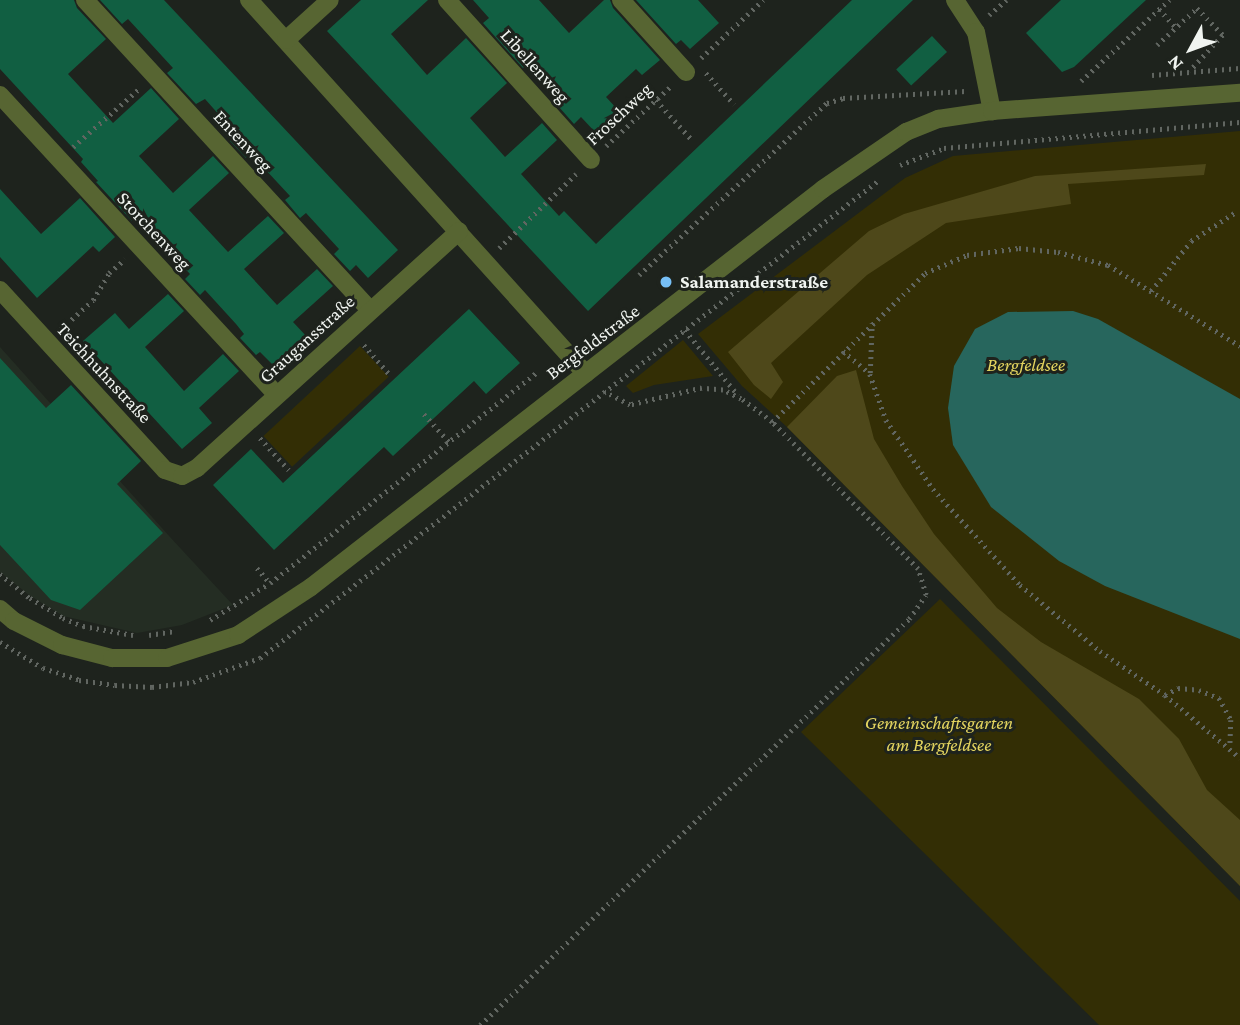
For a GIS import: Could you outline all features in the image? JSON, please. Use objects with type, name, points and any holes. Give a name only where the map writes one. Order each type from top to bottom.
[{"type":"street","name":"Entenweg","points":[[85,0],[370,310]]},
{"type":"street","points":[[249,0],[586,374]]},
{"type":"street","points":[[286,40],[330,0]]},
{"type":"street","name":"Libellenweg","points":[[447,0],[591,160]]},
{"type":"street","points":[[621,0],[692,67]]},
{"type":"street","points":[[955,0],[976,32],[992,111]]},
{"type":"street","name":"Bergfeldstraße","points":[[0,609],[14,621],[62,645],[112,658],[167,658],[238,635],[311,587],[822,189],[891,141],[938,119],[992,111],[1240,93]]},
{"type":"street","name":"Storchenweg","points":[[0,95],[277,395]]},
{"type":"street","name":"Graugansstraße","points":[[182,476],[197,468],[459,231]]},
{"type":"street","name":"Teichhuhnstraße","points":[[0,290],[165,470],[182,476]]},
{"type":"path","name":"Froschweg","points":[[496,251],[763,0]]},
{"type":"path","points":[[983,20],[1006,0]]},
{"type":"path","points":[[1081,82],[1169,0]]},
{"type":"path","points":[[1157,46],[1197,8],[1223,35],[1189,72]]},
{"type":"path","points":[[1159,9],[1176,27]]},
{"type":"path","points":[[692,67],[734,104]]},
{"type":"path","points":[[59,159],[154,76]]},
{"type":"path","points":[[656,100],[694,141]]},
{"type":"path","points":[[896,166],[944,148],[1240,122]]},
{"type":"path","points":[[0,642],[43,668],[79,680],[115,685],[152,687],[193,682],[260,658],[886,174]]},
{"type":"path","points":[[1151,291],[1191,241],[1236,212]]},
{"type":"path","points":[[47,341],[93,300],[109,274],[140,247]]},
{"type":"path","points":[[772,422],[925,273],[967,254],[1019,248],[1058,252],[1108,265],[1240,346]]},
{"type":"path","points":[[872,322],[870,374],[886,420],[933,489],[975,539],[1040,602],[1100,652],[1165,695],[1240,758]]},
{"type":"path","points":[[685,330],[741,399]]},
{"type":"path","points":[[359,341],[391,376]]},
{"type":"path","points":[[843,351],[870,374]]},
{"type":"path","points":[[198,625],[270,583],[537,372]]},
{"type":"path","points":[[480,1025],[909,619],[926,595],[918,569],[772,422],[741,399],[723,390],[702,388],[630,405],[605,393],[586,374]]},
{"type":"path","points":[[424,414],[450,443]]},
{"type":"path","points":[[257,435],[289,470]]},
{"type":"path","points":[[257,568],[270,583]]},
{"type":"path","points":[[0,574],[30,598],[83,626],[140,636],[177,631]]},
{"type":"path","points":[[1165,695],[1178,688],[1199,690],[1219,698],[1231,720],[1230,747]]},
{"type":"shaded area","points":[[1206,164],[1204,175],[1068,184],[1071,204],[946,223],[867,275],[771,363],[783,382],[771,399],[754,385],[728,352],[869,231],[904,214],[1035,176]]},
{"type":"shaded area","points":[[0,347],[233,605],[182,625],[137,633],[63,616],[29,595],[0,572]]},
{"type":"shaded area","points":[[856,370],[874,439],[934,534],[997,608],[1041,642],[1139,699],[1179,739],[1207,790],[1240,820],[1240,886],[787,427],[837,376]]},
{"type":"green space","name":"Bergfeldsee","points":[[1240,131],[1240,886],[787,427],[742,386],[698,334],[905,178],[953,156]]},
{"type":"green space","points":[[683,340],[713,376],[654,385],[633,393],[626,386]]},
{"type":"green space","points":[[360,346],[389,377],[292,467],[263,436]]},
{"type":"green space","name":"Gemeinschaftsgarten am Bergfeldsee","points":[[940,599],[1240,901],[1240,1025],[1099,1025],[801,732]]},
{"type":"water","name":"Bergfeldsee","points":[[1073,311],[1098,319],[1240,399],[1240,639],[1105,586],[1059,561],[991,507],[953,445],[948,408],[954,366],[975,329],[1008,312]]},
{"type":"building","points":[[0,0],[74,0],[77,8],[106,39],[68,74],[113,123],[151,88],[179,119],[139,156],[173,193],[213,156],[229,173],[189,210],[228,252],[268,216],[284,233],[244,269],[277,305],[317,269],[333,286],[293,322],[308,338],[276,368],[260,352],[256,355],[240,338],[244,334],[205,290],[200,295],[185,279],[190,274],[163,245],[160,248],[134,220],[132,221],[96,182],[98,181],[81,162],[83,159],[0,69]]},
{"type":"building","points":[[100,0],[164,0],[398,250],[368,278],[356,265],[350,271],[334,254],[339,249],[306,213],[300,218],[285,200],[290,196],[251,154],[246,158],[230,141],[237,135],[205,99],[196,104],[167,73],[173,68],[128,19],[122,24]]},
{"type":"building","points":[[361,0],[428,0],[391,34],[427,75],[466,38],[507,83],[470,118],[505,157],[542,123],[557,140],[521,174],[559,216],[564,211],[596,244],[852,0],[913,0],[588,311],[327,31]]},
{"type":"building","points":[[473,0],[539,0],[569,33],[604,0],[610,0],[613,8],[660,60],[642,75],[636,69],[606,97],[619,111],[596,133],[581,117],[574,124],[559,107],[566,101],[530,62],[523,68],[483,23],[489,18]]},
{"type":"building","points":[[636,0],[698,0],[719,23],[690,49],[681,40],[676,44]]},
{"type":"building","points":[[1061,0],[1146,0],[1074,67],[1062,72],[1026,33]]},
{"type":"building","points":[[932,36],[947,52],[911,86],[896,69]]},
{"type":"building","points":[[0,189],[41,234],[80,198],[115,237],[99,252],[93,246],[37,298],[0,257]]},
{"type":"building","points":[[168,294],[184,311],[145,347],[184,391],[223,354],[239,371],[199,408],[212,423],[182,449],[83,341],[115,313],[129,329]]},
{"type":"building","points":[[469,309],[520,363],[486,394],[474,381],[393,456],[384,447],[274,550],[213,485],[251,449],[283,483]]},
{"type":"building","points":[[0,358],[46,408],[71,385],[141,461],[117,484],[163,533],[80,610],[51,600],[0,545]]},
{"type":"place","name":"Salamanderstraße","points":[[666,282]]}]
